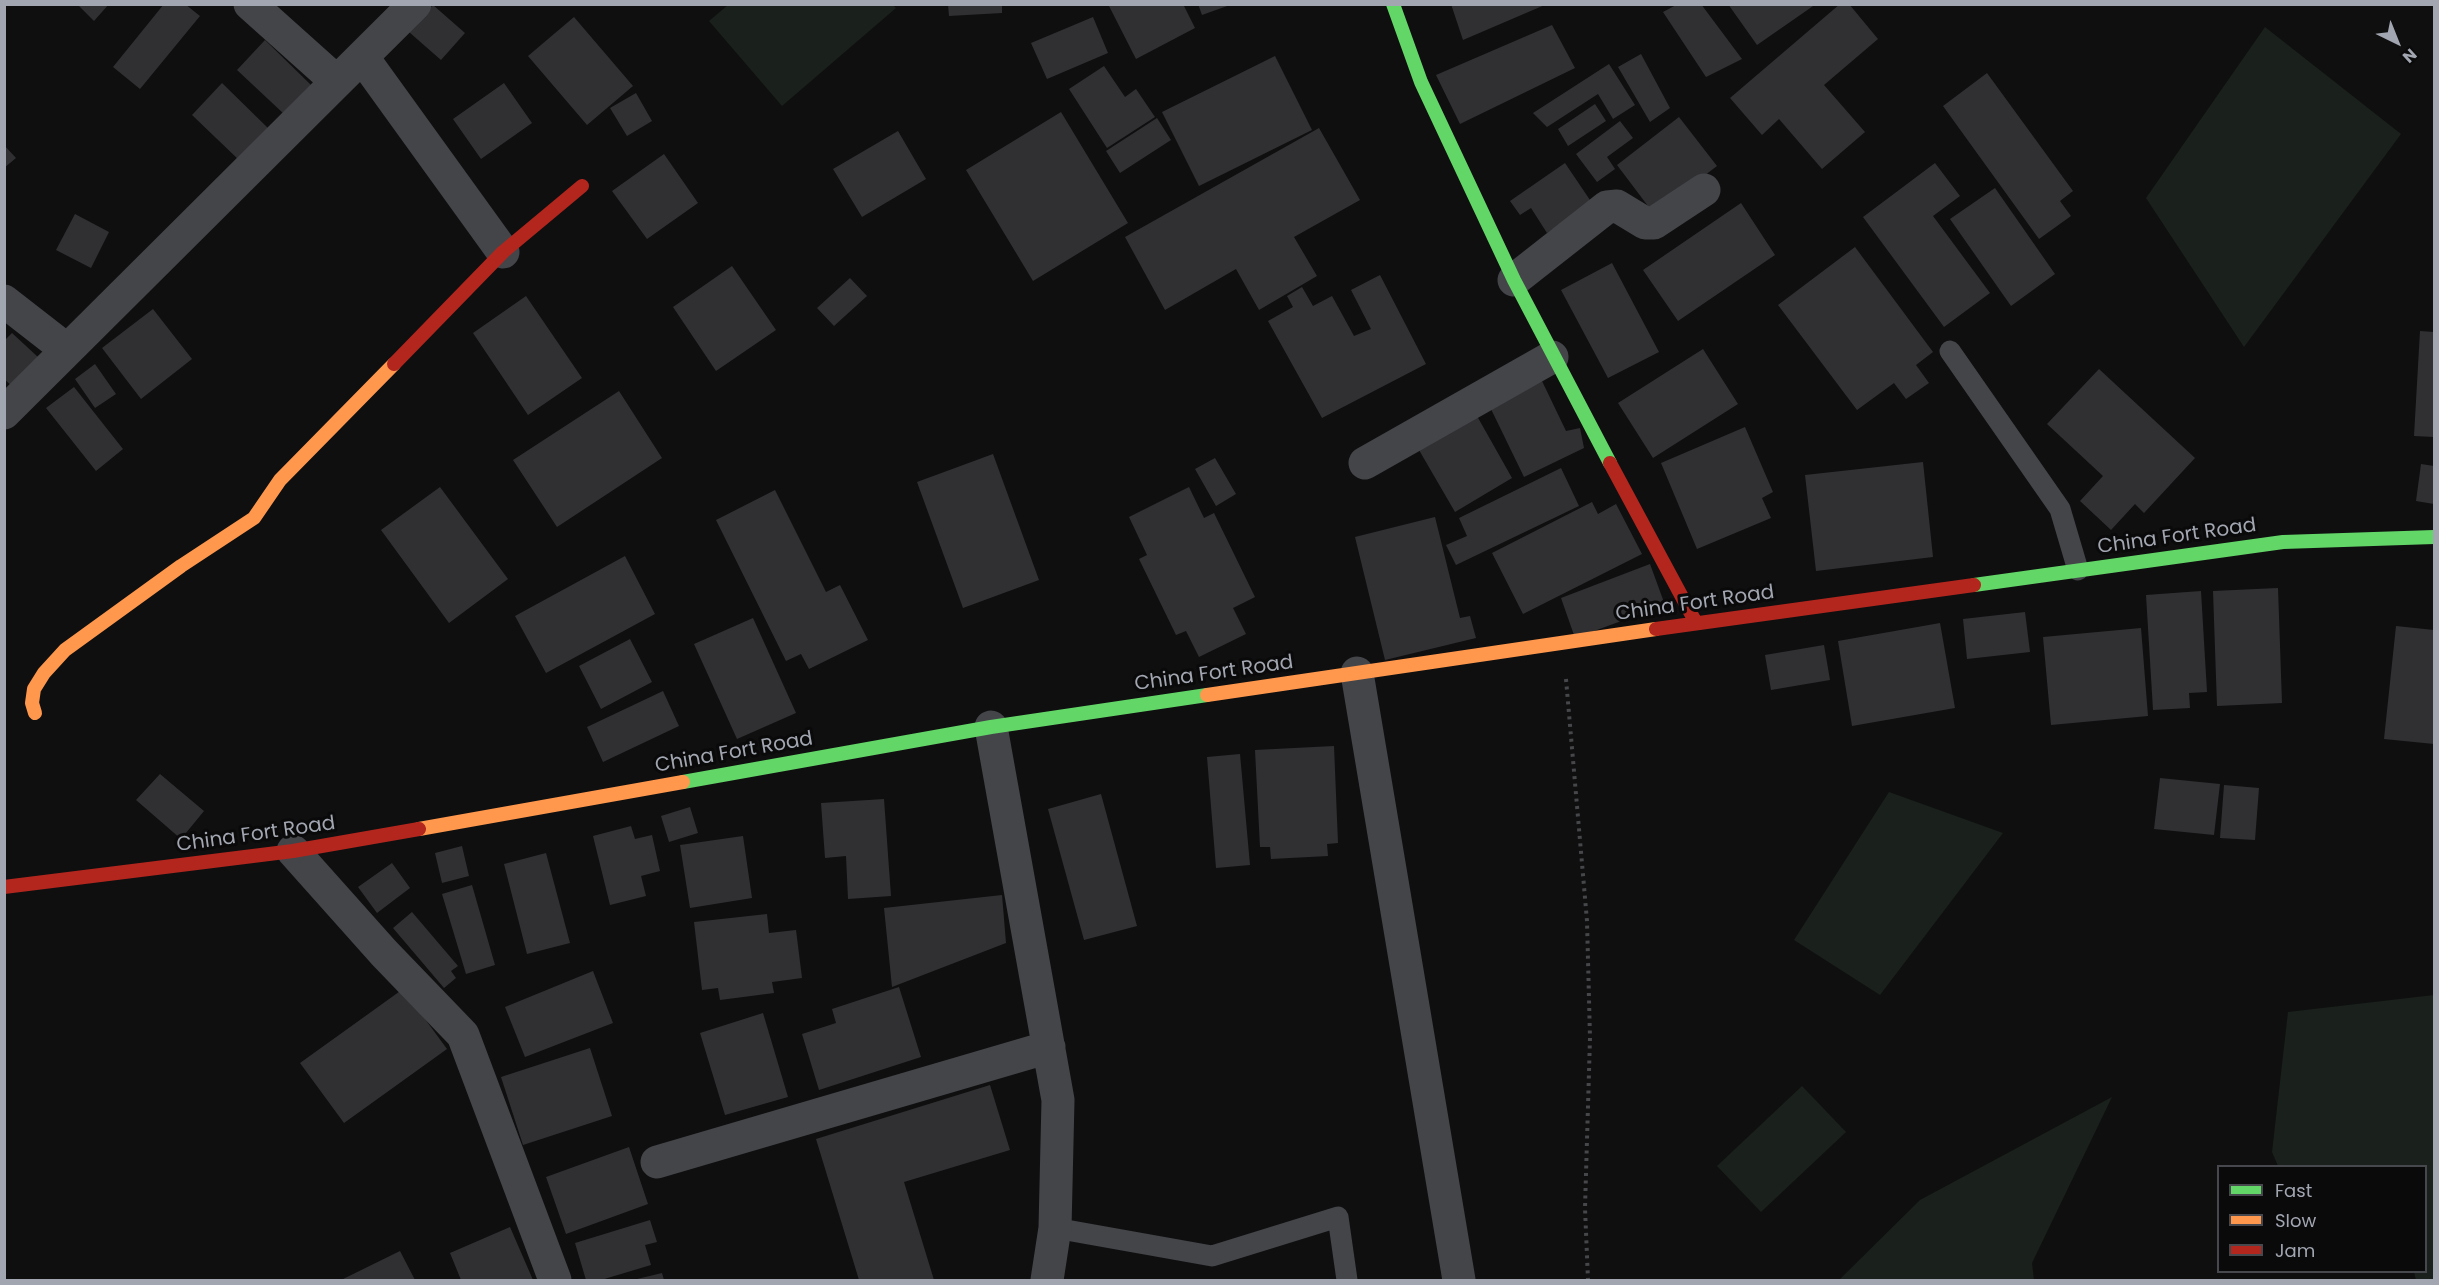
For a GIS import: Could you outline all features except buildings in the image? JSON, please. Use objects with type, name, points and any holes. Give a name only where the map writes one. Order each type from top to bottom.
[{"type":"street","points":[[250,4],[336,81]]},
{"type":"street","points":[[4,413],[415,4]]},
{"type":"street","points":[[1393,4],[1421,82],[1514,280],[1552,357],[1696,623]]},
{"type":"street","points":[[363,58],[503,252]]},
{"type":"street","points":[[35,713],[32,704],[34,689],[44,673],[65,651],[180,566],[235,533],[254,518],[280,480],[503,252],[582,186]]},
{"type":"street","points":[[1514,280],[1607,207],[1617,206],[1628,211],[1636,219],[1654,223],[1704,190]]},
{"type":"street","points":[[4,301],[67,350]]},
{"type":"street","points":[[1365,463],[1552,357]]},
{"type":"street","name":"China Fort Road","points":[[4,886],[293,851],[991,727],[1696,623],[2283,542],[2434,537]]},
{"type":"street","points":[[1357,673],[1459,1281]]},
{"type":"street","points":[[991,727],[1058,1100],[1055,1228],[1047,1281]]},
{"type":"street","points":[[293,851],[384,953],[464,1035],[555,1281]]},
{"type":"street","points":[[657,1162],[1049,1047]]},
{"type":"lane","points":[[1950,351],[2060,509],[2078,570]]},
{"type":"lane","points":[[1055,1228],[1212,1256],[1338,1217],[1347,1281]]},
{"type":"path","points":[[1562,643],[1587,921],[1590,1038],[1585,1208],[1588,1281]]},
{"type":"shaded area","points":[[728,5],[893,5],[896,8],[782,106],[709,21]]},
{"type":"shaded area","points":[[2265,27],[2401,134],[2244,347],[2146,198]]},
{"type":"shaded area","points":[[1889,792],[2003,833],[1880,995],[1794,940]]},
{"type":"shaded area","points":[[2434,995],[2434,1280],[2416,1280],[2414,1273],[2427,1273],[2427,1165],[2278,1165],[2272,1152],[2288,1012]]},
{"type":"shaded area","points":[[1802,1086],[1846,1132],[1761,1212],[1717,1166]]},
{"type":"shaded area","points":[[2112,1097],[2032,1263],[2034,1280],[1839,1280],[1920,1200]]},
{"type":"traffic: fast","points":[[1393,4],[1421,82],[1514,280],[1610,463]]},
{"type":"traffic: fast","points":[[1974,585],[2283,542],[2434,537]]},
{"type":"traffic: fast","points":[[683,782],[991,727],[1207,695]]},
{"type":"traffic: slow","points":[[35,713],[32,703],[34,689],[44,673],[65,650],[181,566],[254,518],[280,480],[394,364]]},
{"type":"traffic: slow","points":[[1207,695],[1656,629]]},
{"type":"traffic: slow","points":[[419,829],[683,782]]},
{"type":"traffic: jam","points":[[394,364],[503,252],[582,186]]},
{"type":"traffic: jam","points":[[1610,463],[1696,623]]},
{"type":"traffic: jam","points":[[1656,629],[1974,585]]},
{"type":"traffic: jam","points":[[4,887],[293,851],[419,829]]}]
